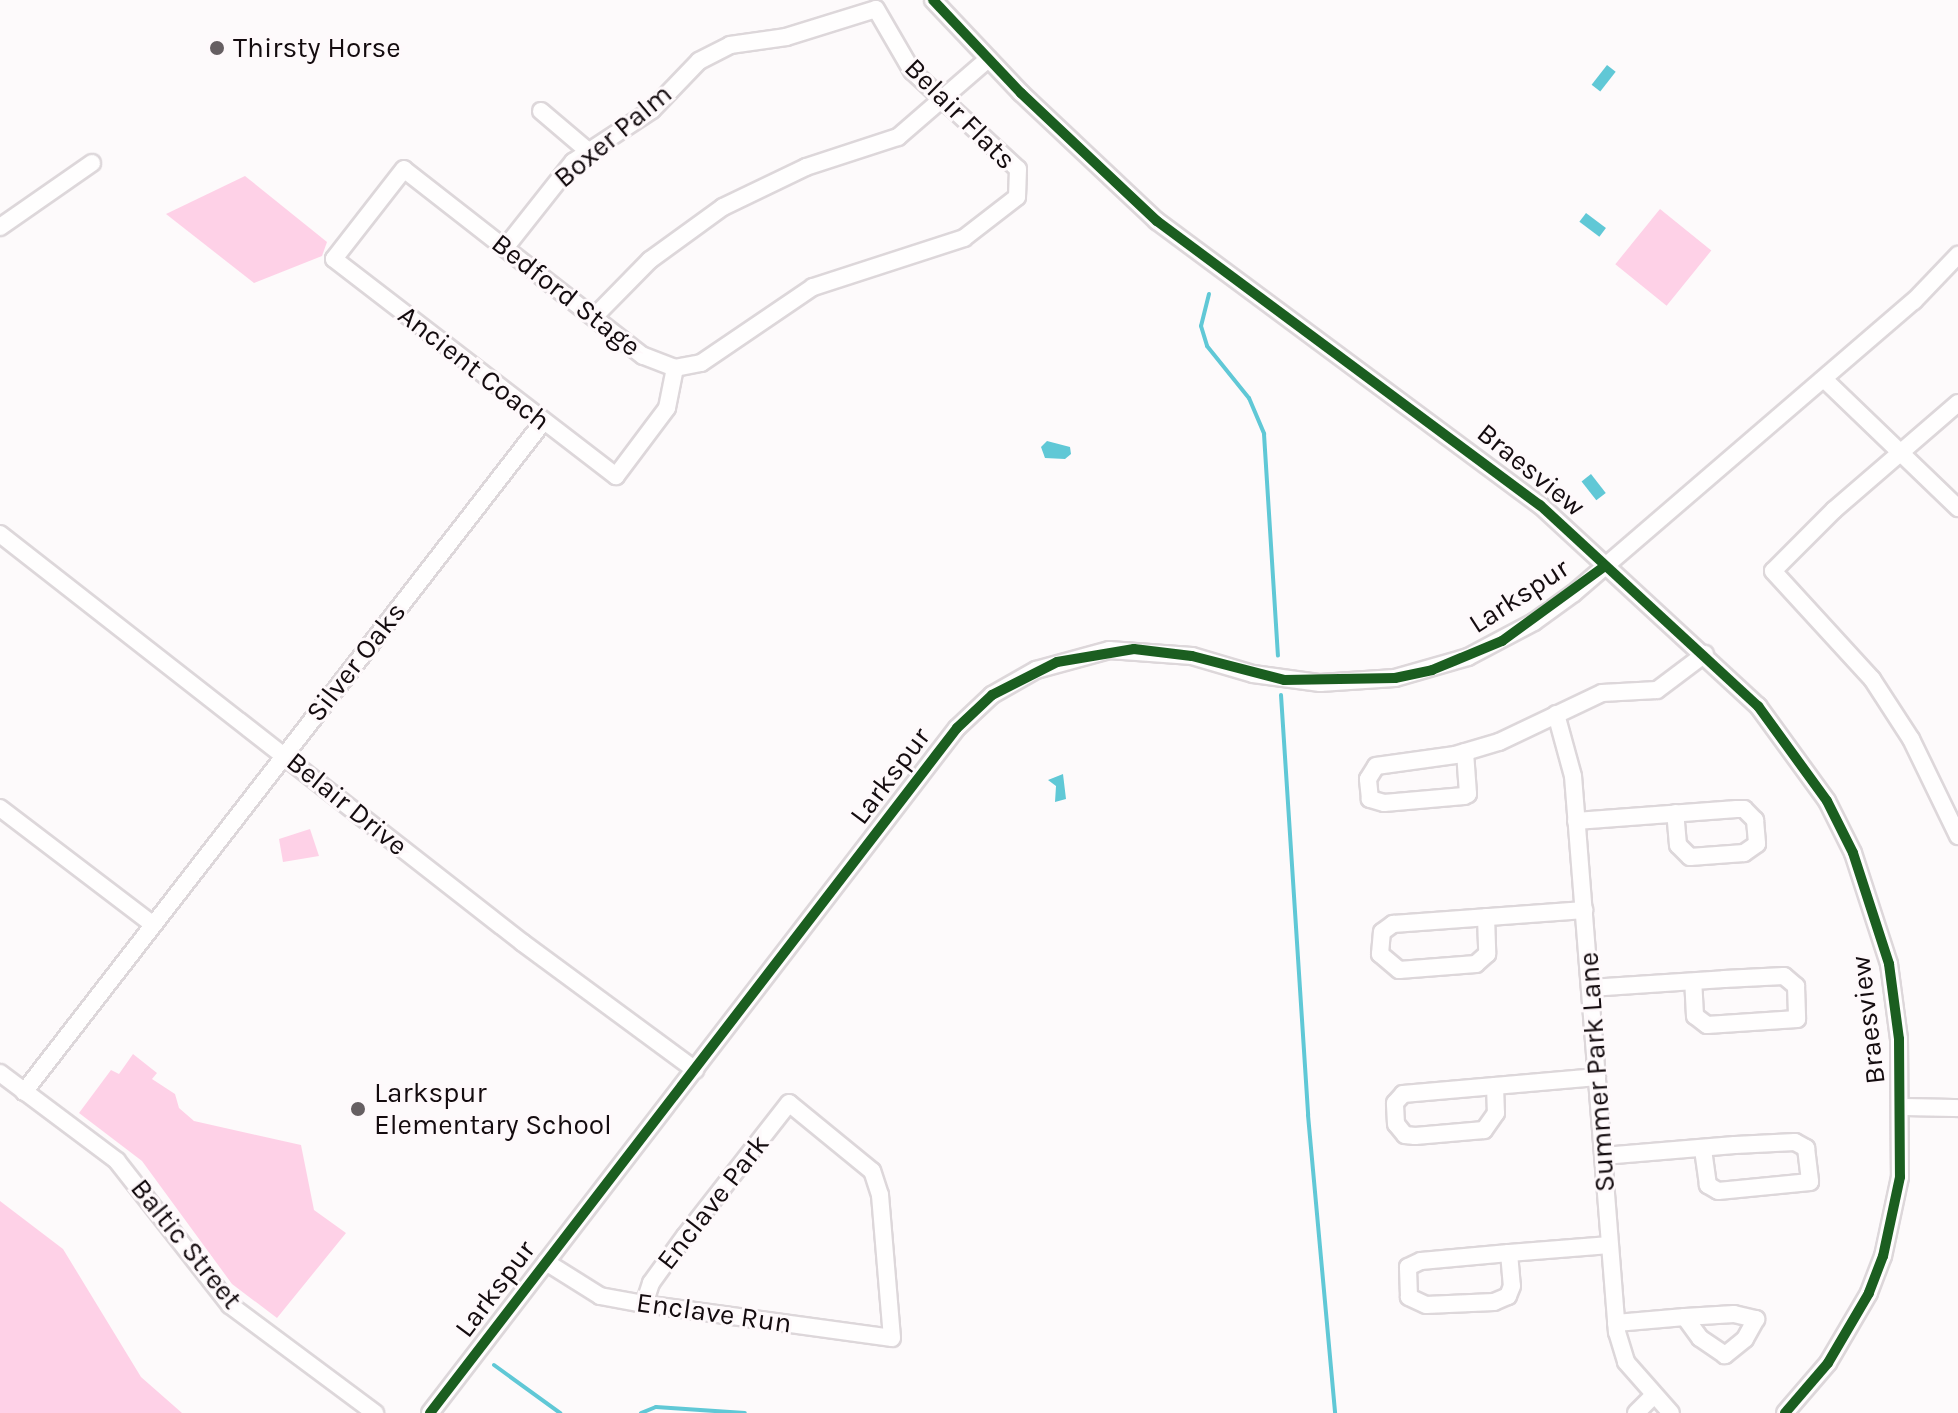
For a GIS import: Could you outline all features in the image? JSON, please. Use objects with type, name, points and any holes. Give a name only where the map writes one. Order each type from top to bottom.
[{"type":"street","name":"Braesview","points":[[933,0],[988,59],[1157,221],[1499,471],[1705,654],[1795,752],[1853,853],[1889,964],[1901,1107],[1900,1177],[1883,1256],[1850,1329],[1785,1413]]},
{"type":"street","name":"Belair Flats","points":[[876,9],[903,58],[939,99],[1014,165],[1021,177]]},
{"type":"street","name":"Boxer Palm","points":[[505,248],[555,181],[587,150],[652,110],[684,73],[715,51],[876,9]]},
{"type":"street","points":[[594,317],[650,260],[723,207],[806,167],[890,142],[988,59]]},
{"type":"street","points":[[541,111],[587,150]]},
{"type":"street","points":[[0,227],[92,163]]},
{"type":"street","name":"Bedford Stage","points":[[334,259],[404,169],[643,356],[675,368],[715,355],[754,323],[813,287],[976,231],[1017,197],[1021,177]]},
{"type":"street","name":"Larkspur","points":[[430,1413],[957,728],[1014,681],[1084,654],[1134,649],[1192,656],[1284,680],[1395,678],[1468,657],[1502,641],[1605,566],[1825,380],[1958,255]]},
{"type":"street","name":"Ancient Coach","points":[[334,259],[616,476],[667,408],[675,368]]},
{"type":"street","points":[[1825,380],[1958,508]]},
{"type":"street","points":[[1958,403],[1773,571],[1872,679],[1911,739],[1958,836]]},
{"type":"street","name":"Silver Oaks","points":[[24,1092],[543,422]]},
{"type":"street","name":"Belair Drive","points":[[0,534],[284,753],[511,934],[695,1070]]},
{"type":"street","points":[[1465,752],[1468,794],[1464,796],[1384,803],[1370,799],[1368,779],[1376,766],[1465,752],[1602,693],[1667,686],[1705,654]]},
{"type":"street","name":"Summer Park Lane","points":[[1556,714],[1571,764],[1616,1323],[1626,1362],[1652,1397],[1671,1413]]},
{"type":"street","points":[[0,808],[152,924]]},
{"type":"street","points":[[1576,821],[1675,813],[1744,809],[1755,820],[1757,844],[1744,853],[1690,857],[1678,845],[1675,813]]},
{"type":"street","points":[[1486,917],[1487,954],[1476,964],[1399,970],[1380,954],[1382,932],[1393,924],[1486,917],[1584,910]]},
{"type":"street","points":[[1590,988],[1784,976],[1796,986],[1799,1013],[1792,1022],[1707,1025],[1695,1016],[1693,982]]},
{"type":"street","name":"Baltic Street","points":[[0,1073],[133,1177],[230,1305],[375,1413]]},
{"type":"street","points":[[1495,1086],[1496,1113],[1484,1130],[1415,1136],[1405,1135],[1396,1124],[1395,1103],[1403,1094],[1597,1077]]},
{"type":"street","name":"Enclave Park","points":[[644,1304],[651,1283],[789,1103],[861,1161],[877,1183],[892,1338]]},
{"type":"street","points":[[1901,1107],[1958,1108]]},
{"type":"street","points":[[1603,1156],[1703,1148],[1802,1144],[1808,1154],[1810,1182],[1718,1191],[1708,1185],[1703,1148]]},
{"type":"street","points":[[1509,1253],[1512,1286],[1508,1296],[1494,1302],[1426,1305],[1409,1297],[1406,1273],[1413,1264],[1509,1253],[1610,1245]]},
{"type":"street","name":"Enclave Run","points":[[546,1262],[600,1296],[892,1338]]},
{"type":"street","points":[[1616,1323],[1685,1317]]},
{"type":"street","points":[[1636,1413],[1652,1397]]},
{"type":"shaded area","points":[[245,176],[327,242],[322,256],[254,283],[166,214]]},
{"type":"shaded area","points":[[1660,209],[1711,251],[1667,306],[1615,264]]},
{"type":"shaded area","points":[[310,829],[319,856],[283,862],[279,839]]},
{"type":"shaded area","points":[[133,1054],[157,1073],[152,1079],[175,1094],[179,1108],[194,1121],[301,1145],[314,1210],[346,1233],[277,1318],[232,1284],[142,1161],[79,1113],[111,1070],[119,1074]]},
{"type":"shaded area","points":[[0,1201],[63,1249],[141,1377],[182,1413],[0,1413]]},
{"type":"water","points":[[1607,65],[1616,72],[1600,91],[1592,85]]},
{"type":"water","points":[[1586,213],[1606,228],[1599,237],[1579,222]]},
{"type":"water","points":[[1047,441],[1070,447],[1071,454],[1065,459],[1045,458],[1041,447]]},
{"type":"water","points":[[1591,474],[1606,493],[1596,500],[1582,481]]},
{"type":"water","points":[[1063,774],[1066,799],[1055,802],[1056,786],[1048,780]]},
{"type":"waterway","points":[[1209,294],[1201,326],[1207,346],[1249,398],[1264,434],[1278,656]]},
{"type":"waterway","points":[[1281,695],[1308,1115],[1335,1413]]},
{"type":"waterway","points":[[494,1365],[560,1413]]},
{"type":"waterway","points":[[641,1413],[656,1407],[745,1413]]},
{"type":"cycle path","points":[[933,0],[1021,93],[1157,221],[1540,505],[1758,706],[1827,801],[1853,853],[1889,964],[1899,1039],[1900,1177],[1883,1256],[1869,1293],[1828,1363],[1785,1413]]},
{"type":"cycle path","points":[[430,1413],[957,728],[992,695],[1057,662],[1134,649],[1192,656],[1284,680],[1395,678],[1432,670],[1502,641],[1605,566]]},
{"type":"place","name":"Thirsty Horse","points":[[217,48]]},
{"type":"place","name":"Larkspur Elementary School","points":[[358,1109]]}]
